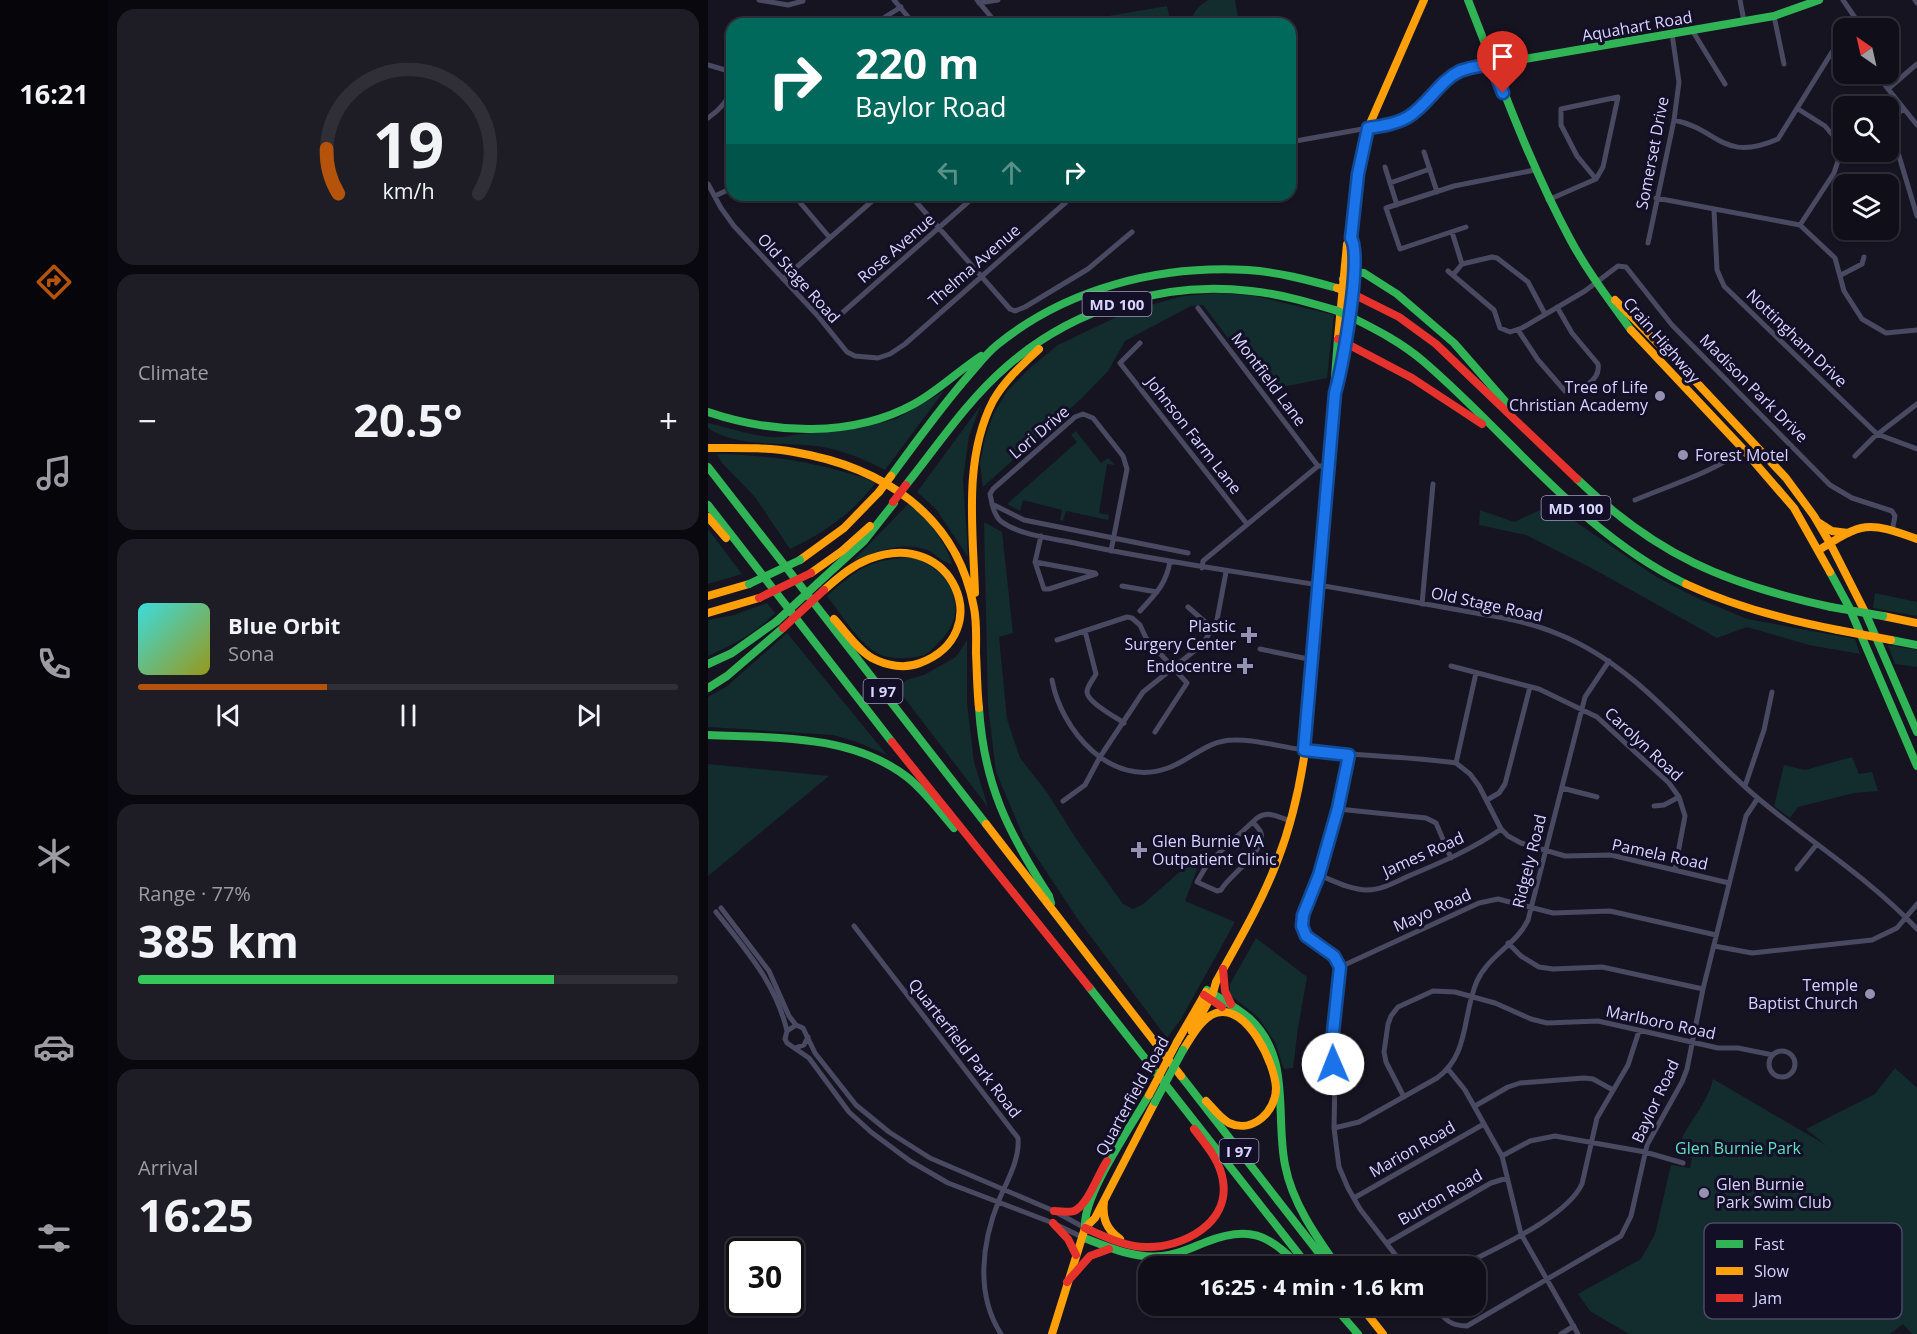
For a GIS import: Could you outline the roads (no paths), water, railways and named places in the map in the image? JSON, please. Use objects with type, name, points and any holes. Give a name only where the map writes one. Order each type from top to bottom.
[{"type":"main road","name":"Quarterfield Road","points":[[1052,1334],[1085,1228],[1084,1217],[1116,1150],[1260,903],[1285,840],[1304,750],[1343,279],[1347,244],[1351,238],[1358,174],[1368,128],[1424,0]]},
{"type":"main road","points":[[1468,0],[1534,170],[1548,200],[1597,283]]},
{"type":"main road","name":"Aquahart Road","points":[[1492,64],[1774,16],[1819,0]]},
{"type":"main road","points":[[1368,128],[1407,118],[1459,72],[1492,64]]},
{"type":"main road","name":"Quarterfield Road","points":[[1335,393],[1346,343],[1354,272],[1355,244],[1351,238]]},
{"type":"main road","name":"MD 100","points":[[708,596],[748,584],[800,560],[844,528],[879,492],[946,401],[995,346],[1031,321],[1074,298],[1120,281],[1150,275],[1236,269],[1288,274],[1337,288],[1399,317],[1436,344],[1625,523],[1675,556],[1732,582],[1770,594],[1917,623]]},
{"type":"main road","points":[[1343,279],[1354,272],[1364,273],[1397,294],[1437,327],[1470,359],[1542,446]]},
{"type":"main road","name":"Crain Highway","points":[[1597,283],[1635,335],[1743,449],[1794,508],[1849,607],[1917,766]]},
{"type":"main road","name":"Crain Highway","points":[[1597,283],[1690,375],[1765,454],[1795,490],[1829,544],[1856,594],[1917,732]]},
{"type":"main road","name":"MD 100","points":[[893,503],[977,396],[1025,352],[1043,339],[1082,318],[1126,301],[1154,294],[1234,288],[1284,295],[1335,310],[1384,334],[1422,360],[1612,540],[1683,584],[1724,602],[1758,613],[1917,645]]},
{"type":"main road","points":[[975,634],[972,473],[978,440],[990,407],[998,393],[1020,366],[1046,344],[1084,322],[1126,303],[1154,294]]},
{"type":"main road","points":[[1338,339],[1402,371],[1444,396],[1488,429],[1552,485]]},
{"type":"main road","points":[[708,412],[740,422],[775,427],[819,428],[877,419],[905,409],[918,401],[995,346]]},
{"type":"main road","points":[[711,448],[785,452],[833,461],[881,478],[912,499],[933,518],[961,563],[974,608],[981,733],[990,780],[1016,845],[1049,896],[1056,916]]},
{"type":"main road","name":"I 97","points":[[708,467],[1321,1256]]},
{"type":"main road","points":[[708,613],[759,598],[811,573],[855,540],[893,503]]},
{"type":"main road","points":[[708,688],[727,676],[864,541],[893,503]]},
{"type":"main road","name":"I 97","points":[[708,505],[823,653],[1137,1046],[1300,1256]]},
{"type":"main road","points":[[708,517],[823,653]]},
{"type":"main road","points":[[1816,522],[1832,531],[1848,533]]},
{"type":"main road","points":[[1819,550],[1848,533],[1868,527],[1917,538]]},
{"type":"main road","points":[[708,664],[780,625],[824,591],[843,573],[867,560],[890,553],[915,553],[938,564],[953,582],[960,602],[959,623],[949,643],[932,659],[908,667],[883,664],[867,654],[852,640],[757,530]]},
{"type":"main road","points":[[708,735],[819,742],[853,749],[882,760],[908,778],[920,790],[1060,951]]},
{"type":"main road","points":[[1148,1036],[1224,1119],[1238,1125],[1255,1123],[1267,1114],[1275,1100],[1275,1077],[1268,1056],[1255,1034],[1233,1010],[1226,995],[1223,969]]},
{"type":"main road","name":"Quarterfield Road","points":[[1085,1228],[1095,1218],[1104,1201],[1183,1050],[1208,994]]},
{"type":"main road","points":[[1208,994],[1251,1020],[1260,1029],[1274,1053],[1280,1076],[1283,1149],[1288,1178],[1298,1205],[1331,1256]]},
{"type":"main road","points":[[1183,1050],[1207,1017],[1215,1012],[1233,1010]]},
{"type":"main road","points":[[1085,1228],[1129,1245],[1160,1246],[1194,1237],[1204,1230],[1218,1213],[1223,1194],[1222,1174],[1215,1158],[1137,1046]]},
{"type":"main road","points":[[1054,1211],[1075,1211],[1083,1205],[1099,1170],[1116,1150]]},
{"type":"main road","points":[[1104,1201],[1103,1213],[1107,1227],[1129,1245]]},
{"type":"main road","points":[[1053,1223],[1067,1237],[1076,1255]]},
{"type":"main road","points":[[1162,1256],[1185,1251],[1220,1236],[1242,1232],[1263,1236],[1288,1256]]},
{"type":"main road","points":[[1082,1237],[1140,1256]]},
{"type":"main road","points":[[1067,1282],[1090,1255],[1100,1249],[1111,1248]]},
{"type":"main road","points":[[1343,1316],[1359,1334]]},
{"type":"main road","points":[[1346,1316],[1359,1334]]},
{"type":"main road","points":[[1369,1316],[1385,1334]]},
{"type":"main road","points":[[1373,1316],[1385,1334]]},
{"type":"street","points":[[759,0],[788,5],[803,1]]},
{"type":"street","points":[[894,0],[909,18]]},
{"type":"street","points":[[978,2],[998,0]]},
{"type":"street","points":[[1740,0],[1744,21]]},
{"type":"street","points":[[1843,0],[1855,18]]},
{"type":"street","points":[[978,2],[992,18]]},
{"type":"street","points":[[884,18],[901,8]]},
{"type":"street","points":[[1774,16],[1784,64]]},
{"type":"street","points":[[1692,30],[1725,84]]},
{"type":"street","name":"Somerset Drive","points":[[1648,243],[1674,120],[1679,82],[1672,33]]},
{"type":"street","points":[[1674,120],[1698,128],[1730,147],[1753,148],[1778,139],[1833,52]]},
{"type":"street","points":[[1888,89],[1917,64]]},
{"type":"street","points":[[708,65],[726,70]]},
{"type":"street","points":[[1884,84],[1917,125]]},
{"type":"street","points":[[1548,200],[1596,179],[1604,166],[1618,97],[1561,109],[1561,125],[1577,156],[1596,179]]},
{"type":"street","points":[[708,118],[726,101]]},
{"type":"street","points":[[1798,109],[1825,126],[1836,139],[1840,155],[1834,173],[1800,225]]},
{"type":"street","points":[[1904,109],[1893,117],[1890,126],[1917,216]]},
{"type":"street","points":[[1296,141],[1368,128]]},
{"type":"street","points":[[1424,152],[1437,192]]},
{"type":"street","points":[[1385,167],[1397,205]]},
{"type":"street","points":[[1390,183],[1430,169]]},
{"type":"street","points":[[1466,227],[1400,249],[1386,208],[1454,186],[1534,170]]},
{"type":"street","name":"Old Stage Road","points":[[708,184],[734,226],[847,352],[868,358],[890,354]]},
{"type":"street","points":[[715,196],[726,191]]},
{"type":"street","points":[[1656,198],[1800,225],[1835,258],[1844,291],[1862,319],[1886,333],[1917,330]]},
{"type":"street","points":[[799,201],[830,238]]},
{"type":"street","points":[[783,279],[872,201]]},
{"type":"street","points":[[915,201],[1010,309],[1019,310],[1088,269],[1132,232]]},
{"type":"street","name":"Rose Avenue","points":[[833,321],[969,201]]},
{"type":"street","name":"Thelma Avenue","points":[[890,354],[911,339],[1067,201]]},
{"type":"street","name":"Nottingham Drive","points":[[1714,210],[1717,270],[1724,286],[1877,434],[1917,449]]},
{"type":"street","points":[[1452,232],[1462,264]]},
{"type":"street","points":[[1545,314],[1527,282],[1497,258],[1492,257],[1462,264],[1450,273],[1494,310],[1500,328],[1506,331],[1518,330],[1557,307],[1597,283]]},
{"type":"street","points":[[1841,274],[1862,264],[1864,257]]},
{"type":"street","name":"Madison Park Drive","points":[[1597,283],[1618,266],[1626,267],[1672,325],[1830,485],[1852,498],[1892,511],[1895,516],[1892,531]]},
{"type":"street","points":[[1518,330],[1538,360],[1565,391],[1580,389],[1593,380],[1597,374],[1598,364],[1572,333],[1557,307]]},
{"type":"street","name":"Montfield Lane","points":[[1198,308],[1318,466]]},
{"type":"street","name":"Johnson Farm Lane","points":[[1140,343],[1120,363],[1247,524]]},
{"type":"street","points":[[1855,456],[1877,434],[1917,404]]},
{"type":"street","name":"Lori Drive","points":[[992,504],[990,494],[993,489],[1075,417],[1086,414],[1093,418],[1126,463],[1111,551]]},
{"type":"street","points":[[1635,500],[1697,474],[1735,456],[1743,449]]},
{"type":"street","points":[[1202,568],[1203,561],[1318,466],[1329,466]]},
{"type":"street","points":[[1422,604],[1433,484]]},
{"type":"street","points":[[992,504],[1024,520],[1113,540],[1188,553]]},
{"type":"street","name":"Old Stage Road","points":[[992,504],[997,518],[1010,526],[1041,536],[1202,568],[1318,585],[1530,624],[1559,634],[1624,671],[1758,798],[1875,888],[1917,929]]},
{"type":"street","points":[[1035,562],[1096,574],[1044,589],[1035,562],[1041,536]]},
{"type":"street","points":[[1140,610],[1167,579],[1170,562]]},
{"type":"street","points":[[1063,801],[1085,785],[1143,692],[1203,644],[1217,620],[1226,572]]},
{"type":"street","points":[[1122,586],[1157,592]]},
{"type":"street","points":[[1188,607],[1212,629]]},
{"type":"street","points":[[1057,640],[1127,617],[1140,625],[1146,638],[1187,683],[1155,732]]},
{"type":"street","points":[[1085,631],[1096,675],[1087,689],[1087,694],[1091,701],[1124,723]]},
{"type":"street","points":[[1260,649],[1313,660]]},
{"type":"street","name":"Ridgely Road","points":[[1335,1128],[1359,1122],[1437,1078],[1458,1056],[1472,997],[1483,970],[1525,927],[1586,697],[1609,661]]},
{"type":"street","name":"Carolyn Road","points":[[1451,666],[1539,689],[1597,717],[1669,783],[1679,797],[1685,810],[1685,816],[1675,869]]},
{"type":"street","points":[[1456,763],[1476,673]]},
{"type":"street","points":[[1052,680],[1068,724],[1087,747],[1100,758],[1125,769],[1148,771],[1165,769],[1199,750],[1224,741],[1244,740],[1349,755],[1456,763],[1470,774],[1487,800],[1500,829]]},
{"type":"street","points":[[1487,800],[1499,794],[1505,784],[1530,687]]},
{"type":"street","points":[[1745,786],[1764,730],[1772,692]]},
{"type":"street","points":[[1349,755],[1338,808],[1319,875],[1303,915],[1302,926],[1310,941],[1334,956],[1340,967],[1331,1051],[1335,1078],[1335,1128],[1339,1167],[1354,1198],[1397,1256]]},
{"type":"street","points":[[1562,788],[1598,797]]},
{"type":"street","points":[[1654,806],[1664,805],[1679,797]]},
{"type":"street","name":"Baylor Road","points":[[1486,1315],[1621,1236],[1631,1216],[1650,1137],[1682,1082],[1746,816],[1758,798]]},
{"type":"street","points":[[1338,808],[1426,818],[1436,823],[1451,858]]},
{"type":"street","points":[[1252,822],[1260,830],[1261,835],[1253,856],[1221,890],[1217,891],[1197,882],[1201,871],[1208,863],[1252,822],[1261,815],[1269,813],[1290,821]]},
{"type":"street","name":"Pamela Road","points":[[1500,829],[1514,839],[1565,856],[1611,855],[1729,883]]},
{"type":"street","name":"James Road","points":[[1319,875],[1352,888],[1367,890],[1381,888],[1451,858],[1484,841],[1500,829]]},
{"type":"street","points":[[1797,869],[1817,844]]},
{"type":"street","name":"Mayo Road","points":[[1340,967],[1479,903],[1498,899],[1553,913],[1610,911],[1716,935]]},
{"type":"street","points":[[1714,946],[1752,953],[1872,940],[1890,932],[1917,903]]},
{"type":"street","points":[[1082,1237],[1053,1223],[948,1183],[910,1161],[871,1132],[849,1112],[809,1058],[787,1043],[784,1020],[763,972],[718,910],[769,971],[789,1016],[796,1025],[803,1028],[815,1053],[856,1105],[889,1132],[930,1158],[1054,1211],[1085,1228]]},
{"type":"street","name":"Quarterfield Park Road","points":[[854,926],[1018,1138],[1016,1156],[998,1203],[986,1247],[984,1293],[1000,1334]]},
{"type":"street","points":[[1509,944],[1521,956],[1539,967],[1553,969],[1602,967],[1703,988]]},
{"type":"street","name":"Marlboro Road","points":[[1404,1096],[1386,1062],[1384,1052],[1388,1024],[1394,1011],[1408,1001],[1433,991],[1455,992],[1495,1003],[1531,1019],[1547,1023],[1598,1021],[1718,1048],[1738,1047],[1773,1055],[1781,1052],[1787,1053],[1792,1057],[1794,1066],[1790,1074],[1781,1077],[1772,1073],[1769,1064],[1773,1055]]},
{"type":"street","points":[[787,1031],[796,1025]]},
{"type":"street","points":[[1480,1256],[1534,1227],[1573,1198],[1582,1184],[1600,1111],[1632,1057],[1639,1031]]},
{"type":"street","points":[[795,1048],[804,1045],[808,1037]]},
{"type":"street","points":[[1448,1069],[1459,1081],[1475,1106],[1502,1156],[1521,1234],[1578,1334]]},
{"type":"street","points":[[1475,1106],[1508,1087],[1533,1081],[1593,1079],[1613,1090]]},
{"type":"street","name":"Marion Road","points":[[1354,1198],[1484,1124]]},
{"type":"street","points":[[1502,1156],[1530,1141],[1555,1136],[1645,1152],[1683,1163]]},
{"type":"street","name":"Burton Road","points":[[1387,1243],[1491,1183],[1507,1178]]},
{"type":"street","name":"Baylor Road","points":[[1442,1316],[1454,1326],[1467,1326],[1485,1316]]},
{"type":"street","points":[[1561,1334],[1574,1326]]},
{"type":"place","name":"Tree of Life Christian Academy","points":[[1660,396]]},
{"type":"place","name":"Forest Motel","points":[[1683,455]]},
{"type":"place","name":"Plastic Surgery Center","points":[[1249,635]]},
{"type":"place","name":"Endocentre","points":[[1245,666]]},
{"type":"place","name":"Glen Burnie VA Outpatient Clinic","points":[[1139,850]]},
{"type":"place","name":"Temple Baptist Church","points":[[1870,994]]},
{"type":"place","name":"Glen Burnie Park Swim Club","points":[[1704,1193]]},
{"type":"park label","name":"Glen Burnie Park","points":[[1738,1148]]}]
